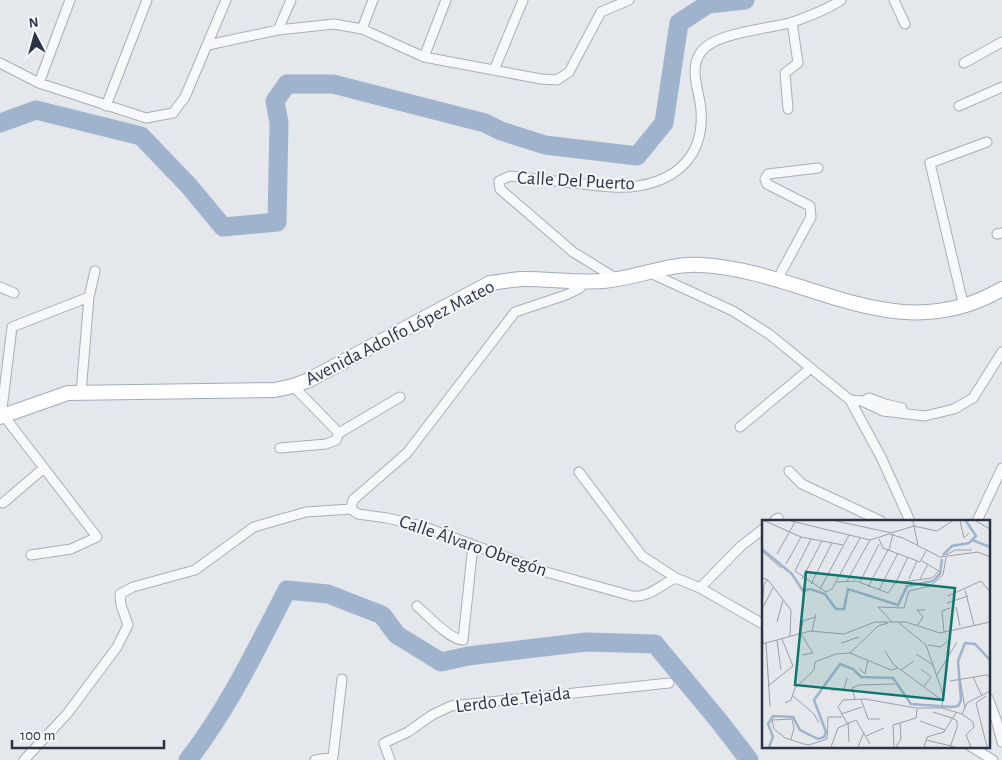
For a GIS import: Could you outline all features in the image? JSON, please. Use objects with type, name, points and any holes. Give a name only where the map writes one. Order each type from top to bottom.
[{"type":"main road","name":"Avenida Adolfo López Mateo","points":[[2,417],[68,393],[275,390],[293,386],[309,380],[490,284],[522,279],[604,281],[673,267],[700,265],[744,271],[867,307],[902,313],[933,312],[964,307],[1002,289]]},
{"type":"street","points":[[39,83],[70,0]]},
{"type":"street","points":[[106,106],[147,0]]},
{"type":"street","points":[[0,63],[39,83],[146,118],[173,113],[185,97],[226,0]]},
{"type":"street","points":[[278,30],[291,0]]},
{"type":"street","points":[[362,29],[373,0]]},
{"type":"street","points":[[424,57],[446,0]]},
{"type":"street","points":[[494,70],[523,0]]},
{"type":"street","points":[[208,45],[278,30],[334,24],[362,29],[424,57],[557,80],[569,72],[606,0]]},
{"type":"street","points":[[601,12],[629,0]]},
{"type":"street","name":"Calle Del Puerto","points":[[617,279],[573,252],[500,189],[499,182],[510,176],[612,187],[637,186],[659,181],[678,169],[694,154],[701,133],[701,110],[695,66],[701,52],[711,43],[730,36],[792,22],[833,6],[841,0]]},
{"type":"street","points":[[894,0],[905,24]]},
{"type":"street","points":[[788,109],[785,73],[798,63],[792,22]]},
{"type":"street","points":[[964,63],[1002,42]]},
{"type":"street","points":[[960,106],[1002,87]]},
{"type":"street","points":[[964,307],[930,163],[987,142]]},
{"type":"street","points":[[777,280],[811,217],[810,206],[767,184],[765,179],[768,174],[818,168]]},
{"type":"street","points":[[81,393],[89,297],[95,271]]},
{"type":"street","points":[[648,272],[734,311],[769,334],[850,400],[881,457],[910,520]]},
{"type":"street","points":[[24,760],[67,714],[117,647],[128,625],[121,605],[120,594],[133,587],[195,570],[254,527],[306,512],[351,509],[352,500],[406,453],[515,312],[573,292],[580,288],[582,281]]},
{"type":"street","points":[[0,287],[14,293]]},
{"type":"street","points":[[31,555],[71,549],[97,537],[2,417],[12,327],[89,297]]},
{"type":"street","points":[[850,400],[862,401],[869,398],[885,404],[915,410],[926,416],[954,409],[973,398],[1002,352]]},
{"type":"street","points":[[740,427],[811,368]]},
{"type":"street","points":[[293,386],[339,433]]},
{"type":"street","points":[[280,448],[326,444],[336,440],[339,433],[400,397]]},
{"type":"street","points":[[3,503],[44,468]]},
{"type":"street","points":[[977,520],[1002,468]]},
{"type":"street","points":[[789,471],[802,484],[879,520]]},
{"type":"street","points":[[579,472],[642,556],[676,578],[700,588],[762,623]]},
{"type":"street","name":"Calle Álvaro Obregón","points":[[351,509],[358,514],[422,526],[546,572],[632,596],[642,597],[667,581],[676,578]]},
{"type":"street","points":[[700,588],[741,546],[762,530]]},
{"type":"street","points":[[417,606],[451,636],[463,640],[473,545]]},
{"type":"street","points":[[315,760],[333,757],[342,679]]},
{"type":"street","name":"Lerdo de Tejada","points":[[390,760],[384,743],[408,732],[432,715],[451,706],[669,683]]},
{"type":"street","points":[[990,703],[1002,742]]},
{"type":"street","points":[[973,748],[993,760]]},
{"type":"waterway","points":[[0,123],[36,110],[141,136],[189,186],[223,227],[277,222],[279,123],[275,101],[287,84],[333,84],[485,123],[501,131],[545,145],[637,156],[664,123],[679,23],[708,4],[745,0]]},
{"type":"waterway","points":[[188,760],[229,699],[287,590],[328,594],[382,615],[397,635],[441,662],[468,656],[586,642],[655,644],[749,760]]}]
